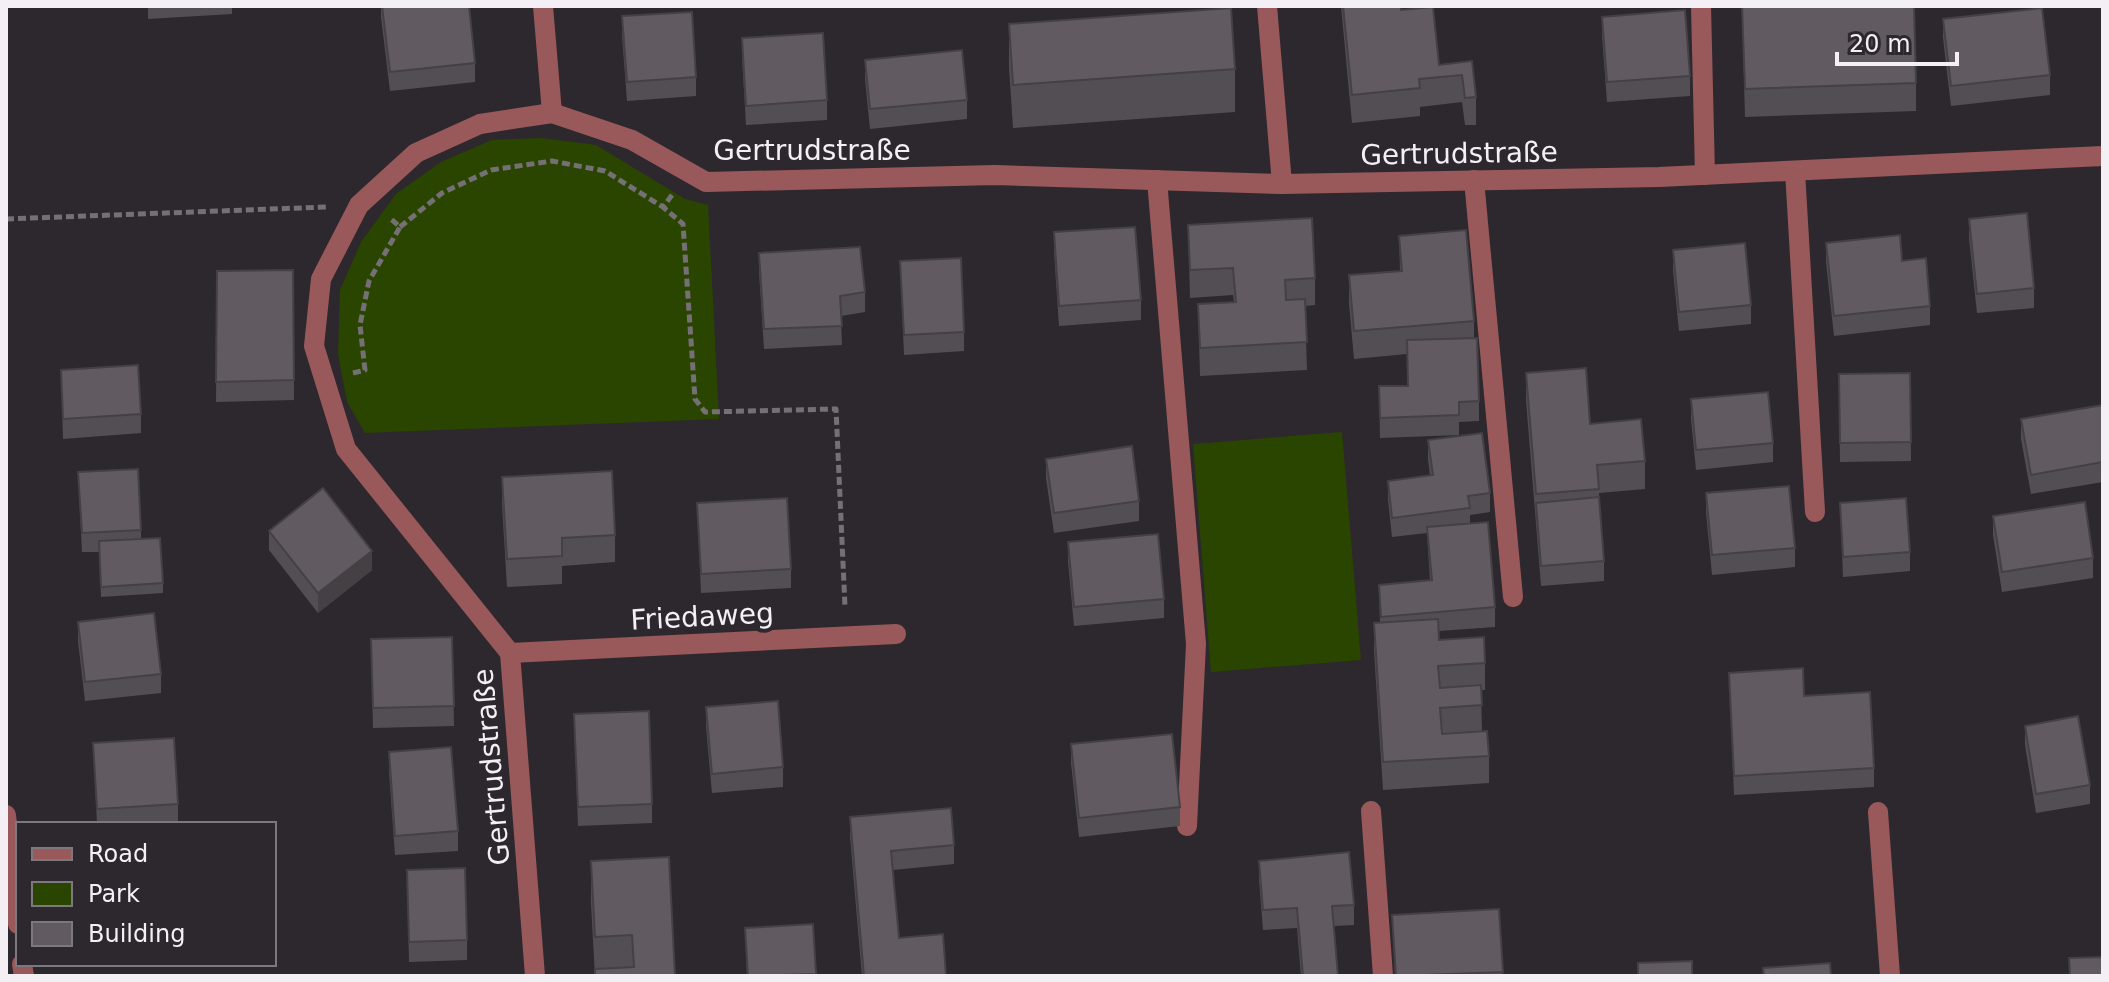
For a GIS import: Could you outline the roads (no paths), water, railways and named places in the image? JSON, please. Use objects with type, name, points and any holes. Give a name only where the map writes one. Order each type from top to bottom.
[{"type":"street","points":[[543,6],[552,113]]},
{"type":"street","points":[[1267,6],[1282,184]]},
{"type":"street","points":[[1701,6],[1705,175]]},
{"type":"street","name":"Gertrudstraße","points":[[535,976],[510,653],[346,449],[314,346],[321,279],[362,202],[416,153],[480,124],[552,113],[632,140],[706,182],[995,175],[1282,184],[1705,175],[2103,156]]},
{"type":"street","points":[[1795,171],[1815,512]]},
{"type":"street","points":[[1157,180],[1196,644],[1187,826]]},
{"type":"street","points":[[1474,180],[1513,597]]},
{"type":"street","name":"Friedaweg","points":[[510,653],[896,634]]},
{"type":"street","points":[[1371,811],[1383,976]]},
{"type":"street","points":[[1878,812],[1890,976]]},
{"type":"street","points":[[6,815],[16,906]]}]
